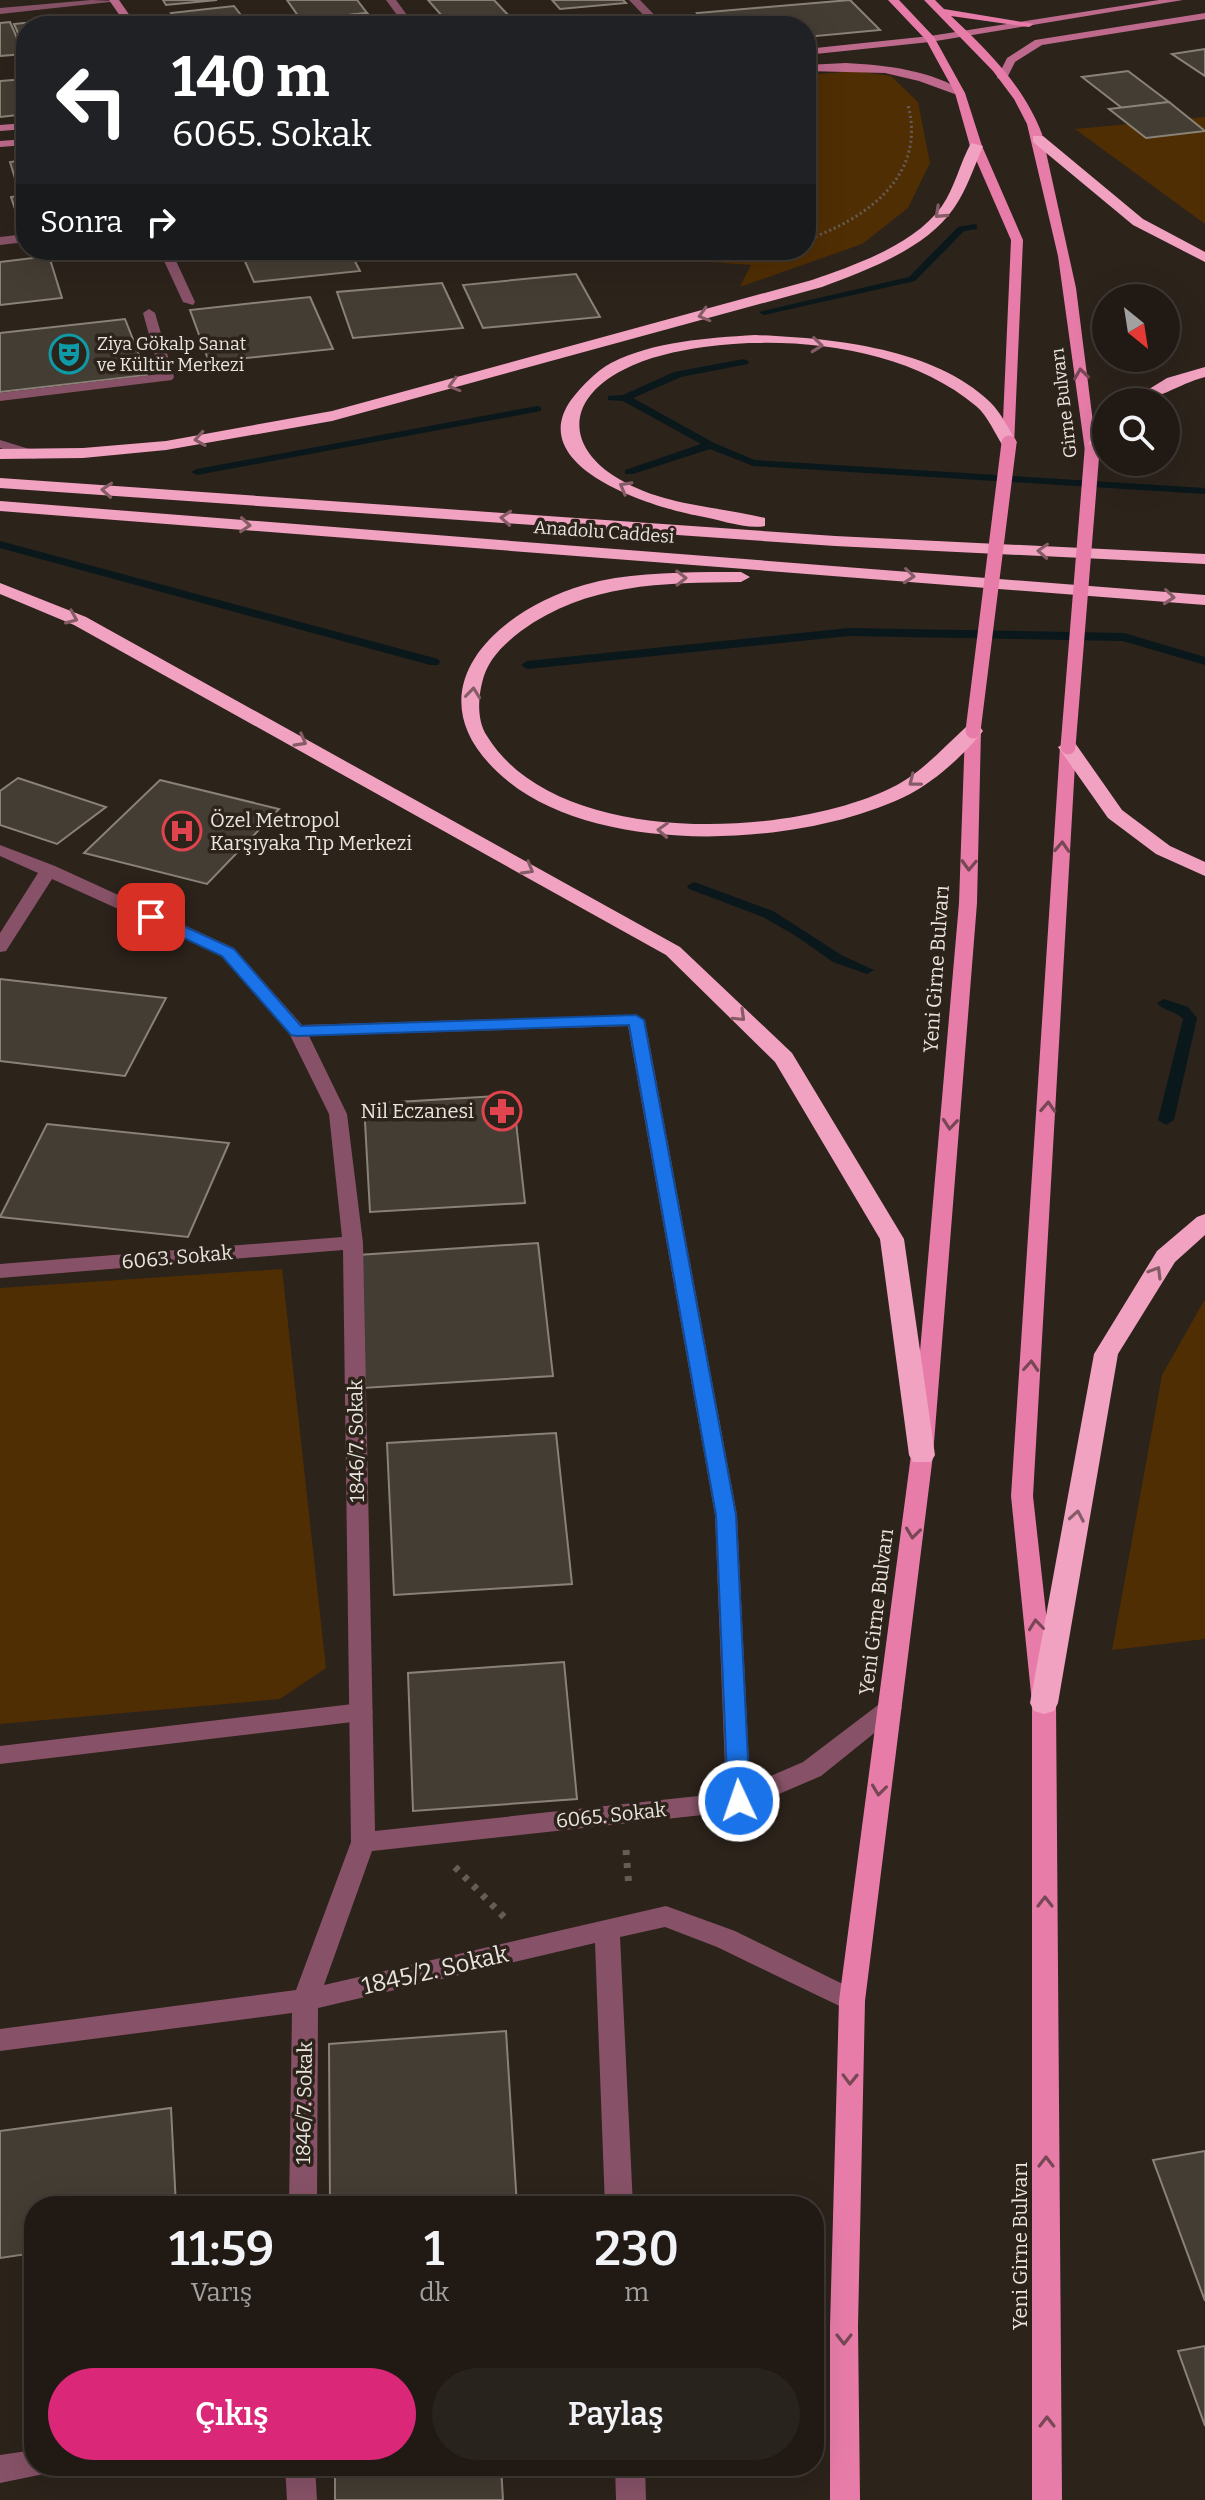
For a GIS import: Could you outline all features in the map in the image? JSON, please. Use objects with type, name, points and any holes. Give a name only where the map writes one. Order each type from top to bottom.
[{"type":"highway","points":[[1038,139],[1138,222],[1205,258]]},
{"type":"highway","points":[[0,454],[34,455],[172,444],[308,421],[415,396],[830,279],[900,246],[948,208],[976,146]]},
{"type":"highway","points":[[835,541],[747,519],[672,508],[627,490],[585,461],[568,432],[572,407],[593,384],[619,366],[678,348],[744,339],[820,344],[890,356],[939,376],[983,404],[1009,443]]},
{"type":"highway","points":[[1161,388],[1205,372]]},
{"type":"highway","name":"Anadolu Caddesi","points":[[0,483],[835,541],[1205,559]]},
{"type":"highway","name":"Anadolu Caddesi","points":[[0,506],[1205,600]]},
{"type":"highway","points":[[832,570],[779,577],[615,582],[568,595],[524,618],[481,656],[472,684],[471,721],[479,741],[512,776],[565,805],[650,830],[718,832],[796,825],[862,806],[905,789],[973,731]]},
{"type":"highway","points":[[0,588],[80,621],[375,782],[673,951],[784,1058],[892,1239],[922,1455]]},
{"type":"highway","points":[[1068,747],[1115,814],[1163,850],[1205,870]]},
{"type":"highway","points":[[1044,1703],[1106,1354],[1166,1257],[1205,1222]]},
{"type":"main road","points":[[893,0],[930,39],[960,93],[976,146],[1017,240],[1009,443]]},
{"type":"main road","name":"Girne Bulvarı","points":[[929,0],[963,33],[1028,113],[1038,139],[1066,255],[1092,451],[1068,747]]},
{"type":"main road","points":[[816,51],[930,39],[1178,0]]},
{"type":"main road","points":[[939,11],[1029,24]]},
{"type":"main road","points":[[1002,78],[1011,60],[1039,42],[1205,16]]},
{"type":"main road","points":[[816,68],[881,68],[924,78],[960,93]]},
{"type":"main road","name":"Yeni Girne Bulvarı","points":[[845,2500],[844,2326],[852,2001],[922,1455],[968,903],[973,731],[1009,443]]},
{"type":"main road","name":"Yeni Girne Bulvarı","points":[[1047,2500],[1044,1703],[1022,1496],[1068,747]]},
{"type":"street","points":[[0,11],[114,0]]},
{"type":"street","points":[[634,0],[650,16]]},
{"type":"street","points":[[170,260],[189,302]]},
{"type":"street","points":[[0,397],[167,377],[149,313]]},
{"type":"street","points":[[0,444],[34,455]]},
{"type":"street","name":"1846/7. Sokak","points":[[0,850],[228,952],[297,1031],[338,1114],[353,1243],[363,1842],[305,2000],[303,2196]]},
{"type":"street","points":[[0,947],[49,870]]},
{"type":"street","points":[[297,1031],[636,1020],[726,1515],[739,1801]]},
{"type":"street","name":"6063. Sokak","points":[[0,1271],[353,1243]]},
{"type":"street","name":"6065. Sokak","points":[[363,1842],[739,1801],[812,1769],[890,1708]]},
{"type":"street","points":[[0,1755],[361,1712]]},
{"type":"street","name":"1845/2. Sokak","points":[[0,2040],[305,2000],[666,1916],[726,1939],[852,2001]]},
{"type":"street","points":[[619,2196],[620,1927]]},
{"type":"street","points":[[0,2469],[24,2465]]},
{"type":"street","points":[[301,2476],[302,2500]]},
{"type":"street","points":[[630,2476],[631,2500]]},
{"type":"path","points":[[816,236],[854,220],[875,205],[894,182],[915,139],[915,124],[906,101]]},
{"type":"path","points":[[620,1927],[622,1814]]},
{"type":"path","points":[[424,1835],[534,1947]]},
{"type":"shaded area","points":[[855,71],[891,76],[918,102],[930,163],[908,208],[862,244],[740,287],[751,265],[707,260],[816,260],[816,74]]},
{"type":"shaded area","points":[[1205,117],[1205,224],[1075,129]]},
{"type":"shaded area","points":[[282,1269],[326,1668],[280,1699],[0,1724],[0,1288]]},
{"type":"shaded area","points":[[1205,1299],[1205,1639],[1112,1650],[1162,1375]]},
{"type":"building","points":[[163,0],[217,0],[166,5]]},
{"type":"building","points":[[287,0],[357,0],[367,13],[339,16],[298,16]]},
{"type":"building","points":[[428,0],[494,0],[509,16],[442,16]]},
{"type":"building","points":[[552,0],[623,0],[626,3],[560,9]]},
{"type":"building","points":[[850,0],[880,30],[816,36],[816,16],[700,16],[697,13]]},
{"type":"building","points":[[234,6],[242,16],[173,16],[171,13]]},
{"type":"building","points":[[367,13],[370,16],[339,16]]},
{"type":"building","points":[[10,22],[16,36],[16,55],[0,56],[0,23]]},
{"type":"building","points":[[1205,49],[1205,76],[1172,54]]},
{"type":"building","points":[[1128,71],[1169,102],[1122,108],[1082,77]]},
{"type":"building","points":[[16,80],[16,115],[0,117],[0,81]]},
{"type":"building","points":[[1169,102],[1205,131],[1146,138],[1109,109]]},
{"type":"building","points":[[16,161],[16,182],[10,162]]},
{"type":"building","points":[[50,260],[62,298],[0,305],[0,262]]},
{"type":"building","points":[[244,260],[354,260],[360,271],[254,282]]},
{"type":"building","points":[[576,274],[600,317],[483,328],[463,285]]},
{"type":"building","points":[[442,283],[463,328],[353,338],[337,292]]},
{"type":"building","points":[[310,297],[333,349],[209,362],[190,310]]},
{"type":"building","name":"Ziya Gökalp Sanat ve Kültür Merkezi","points":[[125,319],[147,375],[0,392],[0,333]]},
{"type":"building","points":[[18,778],[106,807],[57,844],[0,825],[0,791]]},
{"type":"building","name":"Özel Metropol Karşıyaka Tıp Merkezi","points":[[160,780],[279,809],[207,884],[84,853]]},
{"type":"building","points":[[0,979],[166,998],[125,1076],[0,1061]]},
{"type":"building","points":[[513,1095],[525,1203],[370,1212],[364,1104]]},
{"type":"building","points":[[47,1124],[229,1143],[188,1237],[0,1217]]},
{"type":"building","points":[[538,1243],[553,1376],[363,1388],[358,1255]]},
{"type":"building","points":[[556,1433],[572,1584],[394,1595],[387,1443]]},
{"type":"building","points":[[564,1662],[577,1799],[413,1811],[408,1673]]},
{"type":"building","points":[[506,2031],[516,2196],[330,2196],[329,2044]]},
{"type":"building","points":[[171,2108],[175,2196],[24,2196],[24,2254],[0,2258],[0,2131]]},
{"type":"building","points":[[1205,2151],[1205,2301],[1153,2160]]},
{"type":"building","points":[[1205,2346],[1205,2426],[1178,2351]]},
{"type":"building","points":[[335,2476],[502,2476],[503,2500],[335,2500]]},
{"type":"waterway","points":[[764,312],[912,279],[961,229],[974,227]]},
{"type":"waterway","points":[[625,398],[678,374],[744,362]]},
{"type":"waterway","points":[[612,398],[625,398]]},
{"type":"waterway","points":[[625,398],[710,445]]},
{"type":"waterway","points":[[197,472],[537,409]]},
{"type":"waterway","points":[[629,472],[710,445]]},
{"type":"waterway","points":[[710,445],[753,463],[1205,491]]},
{"type":"waterway","points":[[0,544],[434,662]]},
{"type":"waterway","points":[[527,665],[849,632],[1124,637],[1205,661]]},
{"type":"waterway","points":[[694,886],[768,914],[838,959],[867,970]]},
{"type":"waterway","points":[[1164,1003],[1183,1010],[1190,1018],[1166,1120]]},
{"type":"place","name":"Ziya Gökalp Sanat ve Kültür Merkezi","points":[[69,354]]},
{"type":"place","name":"Özel Metropol Karşıyaka Tıp Merkezi","points":[[182,831]]},
{"type":"place","name":"Nil Eczanesi","points":[[502,1111]]},
{"type":"route","points":[[151,917],[228,952],[297,1031],[636,1020],[726,1515],[739,1801]]}]
